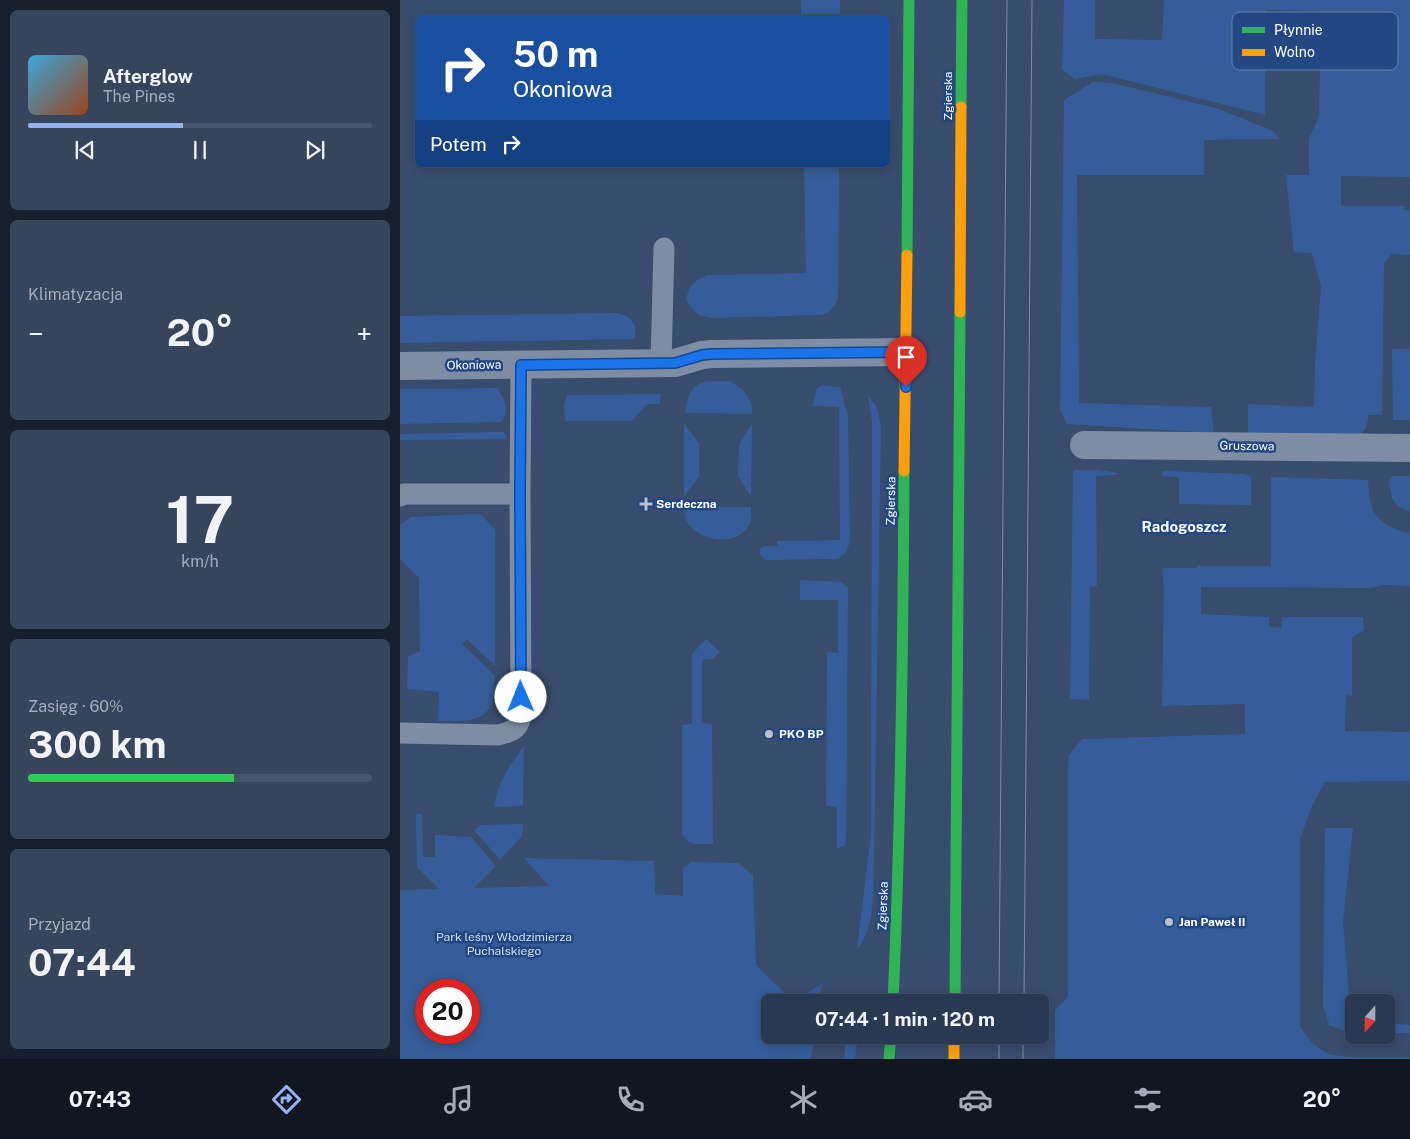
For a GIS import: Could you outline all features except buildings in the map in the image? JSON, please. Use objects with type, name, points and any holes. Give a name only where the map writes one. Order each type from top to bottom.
[{"type":"main road","name":"Zgierska","points":[[893,994],[902,729],[909,0]]},
{"type":"main road","name":"Zgierska","points":[[955,994],[962,0]]},
{"type":"main road","points":[[890,1059],[891,1044]]},
{"type":"main road","points":[[954,1044],[954,1059]]},
{"type":"street","name":"Okoniowa","points":[[400,366],[675,363],[711,354],[906,352]]},
{"type":"street","name":"Gruszowa","points":[[1084,445],[1410,448]]},
{"type":"lane","points":[[660,363],[664,248]]},
{"type":"lane","points":[[400,733],[498,735],[512,732],[520,723],[521,365]]},
{"type":"lane","points":[[400,496],[404,494],[520,494]]},
{"type":"green space","points":[[801,0],[840,0],[840,15],[801,15]]},
{"type":"green space","points":[[1064,0],[1095,0],[1095,39],[1162,40],[1164,0],[1410,0],[1410,177],[1341,176],[1341,206],[1404,206],[1404,210],[1410,210],[1410,255],[1392,254],[1384,263],[1382,415],[1369,415],[1366,428],[1360,435],[1248,435],[1248,404],[1314,407],[1315,363],[1321,287],[1312,253],[1294,252],[1286,175],[1309,175],[1309,139],[1319,116],[1320,70],[1398,70],[1398,12],[1266,10],[1266,12],[1232,12],[1232,70],[1265,70],[1265,115],[1102,74],[1075,79],[1062,70]]},
{"type":"green space","points":[[1093,82],[1112,83],[1216,108],[1273,131],[1280,139],[1204,140],[1204,175],[1077,175],[1079,403],[1211,407],[1214,433],[1067,424],[1060,409],[1064,100]]},
{"type":"green space","points":[[804,167],[839,167],[838,297],[835,305],[829,312],[822,315],[712,318],[699,315],[690,307],[686,299],[693,284],[708,275],[806,273]]},
{"type":"green space","points":[[615,313],[625,315],[632,321],[636,329],[634,339],[400,343],[400,316]]},
{"type":"green space","points":[[1392,349],[1410,349],[1410,420],[1393,420]]},
{"type":"green space","points":[[730,381],[739,387],[749,398],[752,414],[685,413],[689,395],[697,385],[708,382]]},
{"type":"green space","points":[[822,385],[840,387],[848,417],[850,540],[848,547],[844,554],[836,559],[765,560],[759,553],[761,547],[777,546],[777,541],[840,540],[839,407],[812,406],[817,389]]},
{"type":"green space","points":[[498,388],[506,409],[506,414],[501,422],[400,424],[400,389]]},
{"type":"green space","points":[[661,394],[660,404],[647,404],[632,421],[565,421],[564,404],[567,395]]},
{"type":"green space","points":[[868,395],[877,408],[881,426],[874,880],[868,930],[857,949],[871,833],[872,422]]},
{"type":"green space","points":[[752,423],[751,496],[738,477],[739,445]]},
{"type":"green space","points":[[684,424],[699,443],[699,477],[684,496]]},
{"type":"green space","points":[[502,432],[506,435],[506,439],[400,440],[400,434]]},
{"type":"green space","points":[[1073,470],[1098,470],[1120,473],[1096,476],[1097,586],[1090,587],[1089,700],[1070,699]]},
{"type":"green space","points":[[1163,471],[1245,474],[1251,477],[1251,505],[1179,504],[1179,477],[1162,476]]},
{"type":"green space","points":[[1392,476],[1410,476],[1410,511],[1396,504],[1389,481]]},
{"type":"green space","points":[[1271,477],[1368,480],[1373,510],[1386,524],[1410,533],[1410,586],[1383,585],[1372,588],[1201,587],[1201,614],[1269,617],[1269,627],[1282,628],[1282,617],[1363,617],[1364,630],[1352,638],[1352,696],[1346,695],[1345,731],[1410,732],[1410,781],[1325,782],[1312,806],[1300,839],[1300,1026],[1315,1045],[1327,1053],[1354,1057],[1410,1057],[1410,1059],[1055,1059],[1055,1010],[1068,997],[1069,755],[1082,739],[1245,734],[1245,704],[1162,706],[1164,586],[1162,568],[1271,566]]},
{"type":"green space","points":[[685,507],[751,507],[751,520],[745,531],[737,536],[728,539],[709,538],[693,529],[687,522]]},
{"type":"green space","points":[[482,515],[495,530],[495,666],[467,639],[462,644],[495,676],[494,697],[489,708],[478,718],[462,721],[438,721],[439,692],[407,689],[408,657],[420,651],[419,578],[400,559],[400,525],[411,517]]},
{"type":"green space","points":[[800,580],[841,582],[848,588],[846,841],[845,846],[837,848],[837,807],[826,806],[827,652],[838,653],[838,600],[800,600]]},
{"type":"green space","points":[[706,639],[720,652],[713,659],[702,660],[702,723],[712,724],[713,844],[691,843],[682,834],[682,725],[692,724],[692,654]]},
{"type":"green space","points":[[524,746],[523,806],[494,807],[501,782]]},
{"type":"green space","name":"Park leśny Włodzimierza Puchalskiego","points":[[416,814],[422,814],[423,857],[435,857],[435,835],[471,837],[496,866],[474,888],[549,886],[524,858],[654,861],[655,894],[683,896],[683,868],[691,862],[738,863],[753,875],[756,965],[786,994],[761,994],[761,1044],[814,1044],[811,1059],[400,1059],[400,890],[439,889],[417,867]]},
{"type":"green space","points":[[523,824],[522,836],[500,860],[474,830],[481,825]]},
{"type":"green space","points":[[1325,828],[1353,828],[1343,922],[1349,994],[1345,994],[1345,1031],[1329,1025],[1323,1005]]},
{"type":"green space","points":[[822,984],[820,994],[806,994]]},
{"type":"green space","points":[[1395,1024],[1410,1025],[1410,1033],[1395,1033]]},
{"type":"green space","points":[[846,1044],[857,1044],[855,1059],[844,1059]]},
{"type":"tram line","points":[[999,994],[1007,0]]},
{"type":"tram line","points":[[1024,994],[1032,0]]},
{"type":"tram line","points":[[999,1044],[999,1059]]},
{"type":"tram line","points":[[1023,1044],[1023,1059]]},
{"type":"traffic: fast","points":[[907,255],[909,0]]},
{"type":"traffic: fast","points":[[961,107],[962,0]]},
{"type":"traffic: fast","points":[[955,994],[960,312]]},
{"type":"traffic: fast","points":[[893,994],[901,736],[904,471]]},
{"type":"traffic: fast","points":[[889,1059],[890,1044]]},
{"type":"traffic: slow","points":[[960,312],[961,107]]},
{"type":"traffic: slow","points":[[904,471],[907,255]]},
{"type":"traffic: slow","points":[[954,1044],[954,1059]]},
{"type":"place","name":"Serdeczna","points":[[646,504]]},
{"type":"place","name":"PKO BP","points":[[769,734]]},
{"type":"place","name":"Jan Paweł II","points":[[1169,922]]},
{"type":"district","name":"Radogoszcz","points":[[1184,527]]},
{"type":"route","points":[[521,697],[521,365],[675,363],[711,354],[906,352],[906,387]]}]
